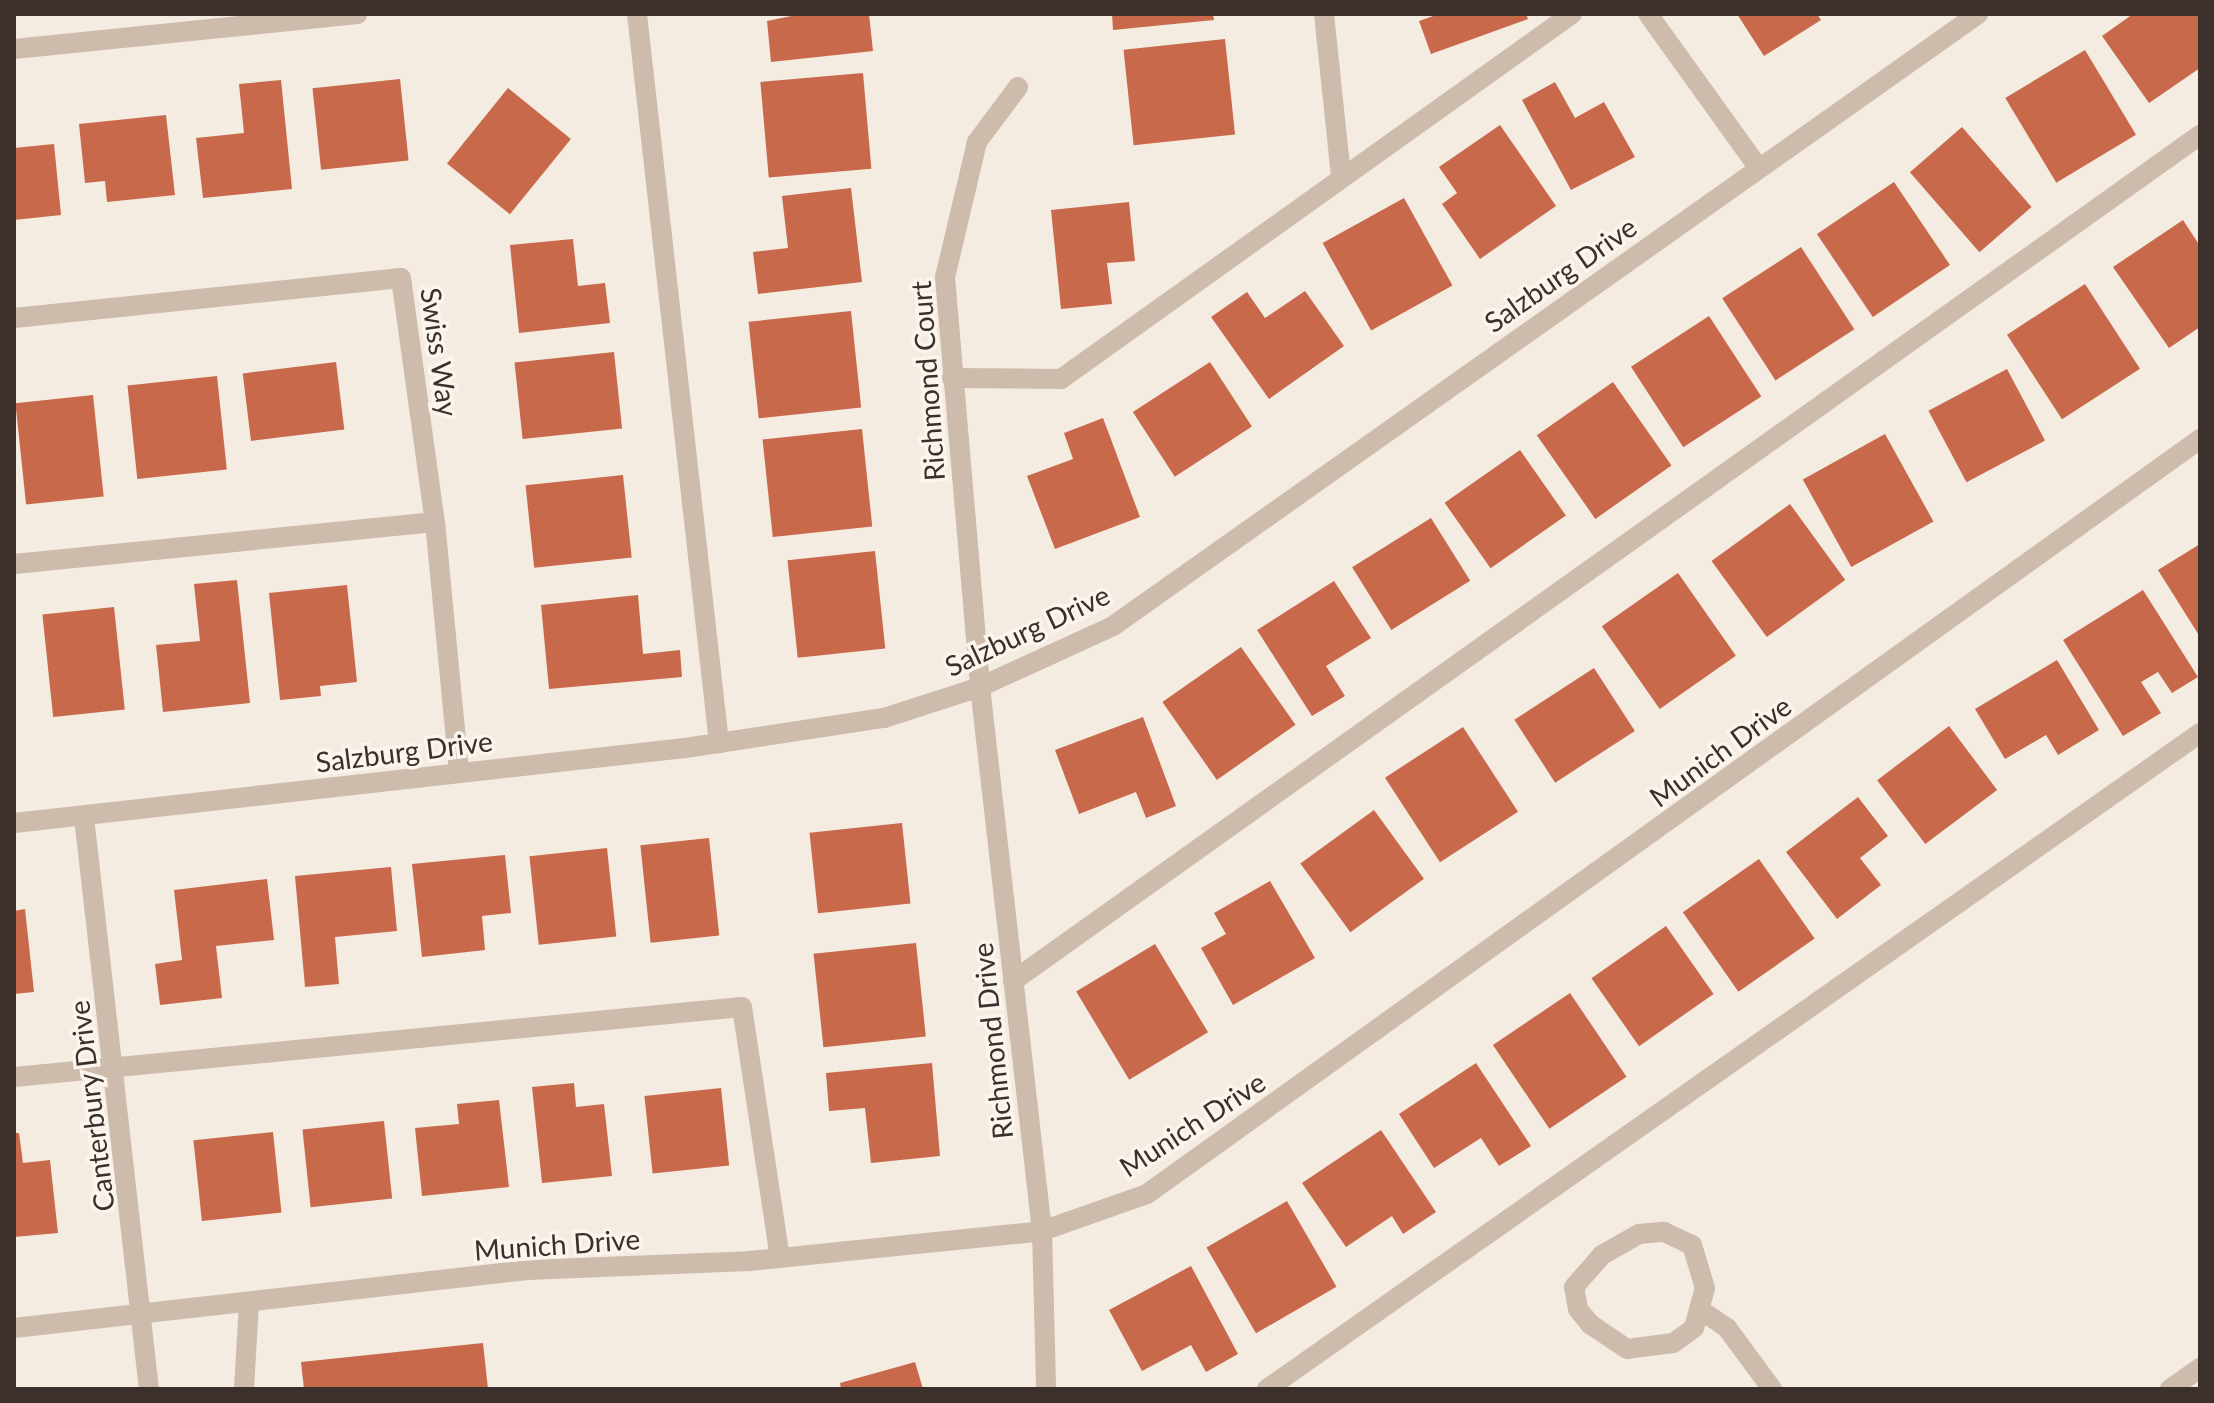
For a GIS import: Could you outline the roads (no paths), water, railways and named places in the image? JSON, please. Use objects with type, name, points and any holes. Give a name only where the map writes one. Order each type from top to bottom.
[{"type":"street","points":[[14,49],[357,14]]},
{"type":"street","points":[[637,14],[719,743]]},
{"type":"street","points":[[1324,14],[1341,175]]},
{"type":"street","points":[[952,378],[1061,379],[1341,175],[1572,14]]},
{"type":"street","points":[[1648,14],[1758,167]]},
{"type":"street","name":"Salzburg Drive","points":[[14,823],[719,743],[884,718],[980,687],[1113,626],[1978,14]]},
{"type":"street","name":"Richmond Court","points":[[980,687],[945,277],[957,215],[977,142],[1018,87]]},
{"type":"street","points":[[1013,981],[2200,135]]},
{"type":"street","name":"Swiss Way","points":[[14,318],[401,278],[435,522],[459,773]]},
{"type":"street","name":"Munich Drive","points":[[14,1328],[528,1270],[780,1258],[1042,1231],[1147,1194],[2200,439]]},
{"type":"street","points":[[14,564],[435,522]]},
{"type":"street","name":"Richmond Drive","points":[[980,687],[1042,1231],[1046,1389]]},
{"type":"street","points":[[1267,1389],[2200,733]]},
{"type":"street","name":"Canterbury Drive","points":[[84,817],[143,1314],[149,1389]]},
{"type":"street","points":[[14,1077],[742,1007],[780,1258]]},
{"type":"street","points":[[1664,1232],[1692,1245],[1705,1288],[1699,1309],[1694,1328],[1673,1343],[1627,1349],[1590,1324],[1578,1309],[1574,1287],[1602,1255],[1639,1234],[1664,1232]]},
{"type":"street","points":[[244,1389],[249,1302]]},
{"type":"street","points":[[1699,1309],[1727,1328],[1772,1389]]},
{"type":"street","points":[[2170,1389],[2200,1368]]}]
